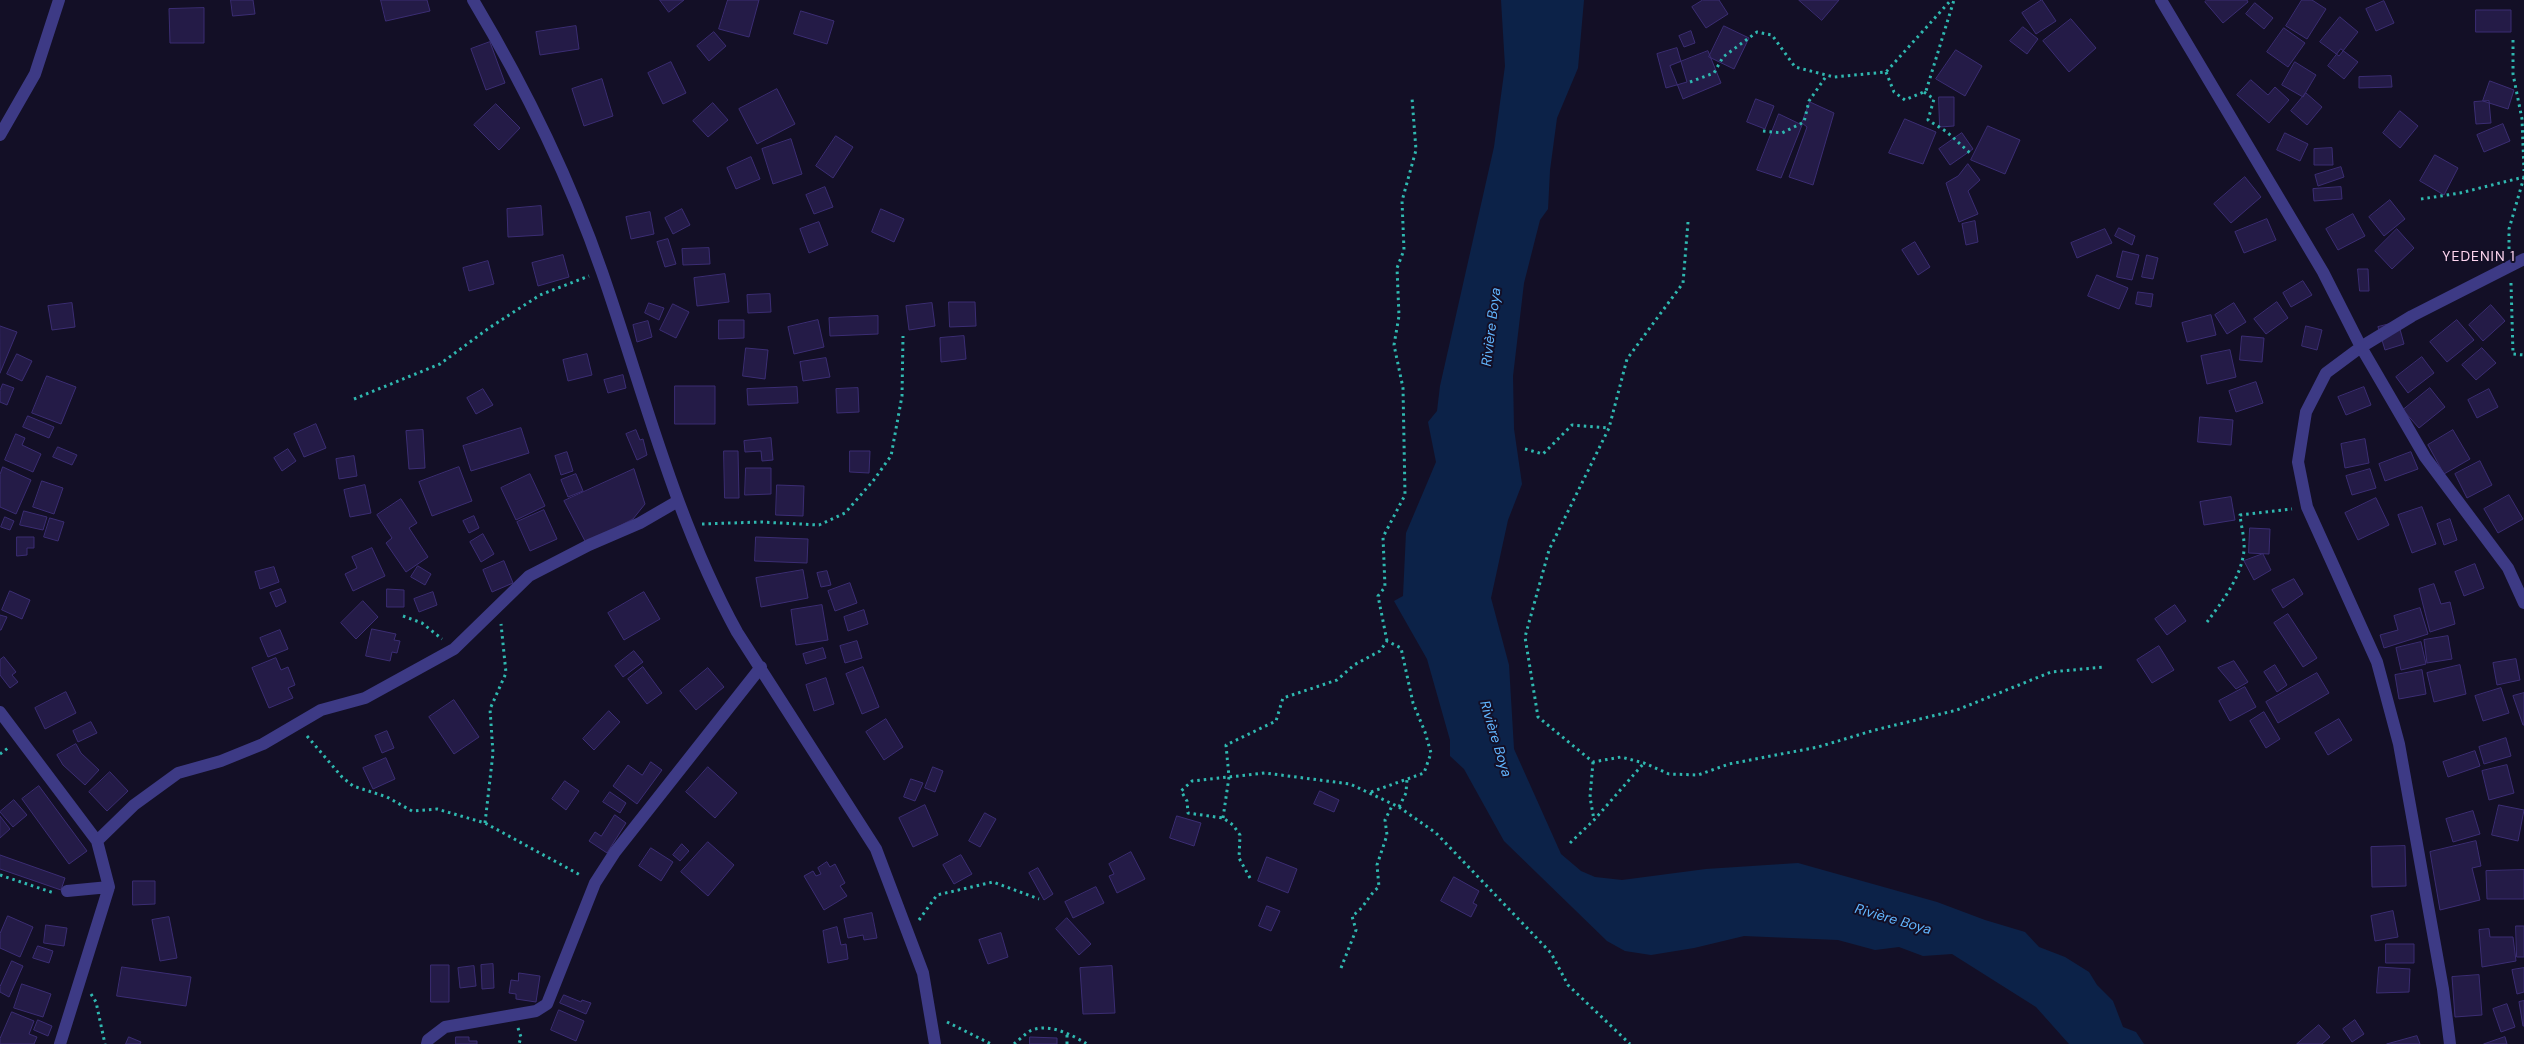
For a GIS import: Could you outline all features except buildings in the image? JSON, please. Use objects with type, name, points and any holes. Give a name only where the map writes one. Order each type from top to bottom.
[{"type":"street","points":[[0,135],[35,74],[60,0]]},
{"type":"street","points":[[473,0],[500,45],[566,177],[602,271],[678,501],[717,596],[737,632],[876,849],[923,973],[936,1044]]},
{"type":"street","points":[[2161,0],[2323,272],[2361,347],[2425,457],[2508,568],[2524,603]]},
{"type":"street","points":[[2450,1044],[2443,990],[2396,735],[2377,662],[2307,507],[2298,462],[2306,412],[2326,373],[2361,347],[2412,316],[2524,259]]},
{"type":"street","points":[[97,841],[134,805],[178,773],[221,761],[263,744],[321,710],[365,698],[454,649],[529,576],[589,545],[640,524],[678,501]]},
{"type":"street","points":[[426,1044],[428,1040],[445,1027],[536,1011],[547,1004],[595,883],[615,852],[760,667]]},
{"type":"street","points":[[0,712],[97,841],[109,887],[82,979],[60,1044]]},
{"type":"street","points":[[67,892],[109,887]]},
{"type":"path","points":[[1886,72],[1894,92],[1905,100],[1926,91],[1950,1]]},
{"type":"path","points":[[1690,82],[1714,73],[1723,57],[1757,32],[1772,35],[1795,67],[1834,77],[1886,72],[1950,1]]},
{"type":"path","points":[[2513,40],[2513,74],[2522,119],[2524,171]]},
{"type":"path","points":[[1762,131],[1782,133],[1804,122],[1809,101],[1827,75]]},
{"type":"path","points":[[1924,92],[1934,99],[1928,120],[1947,132],[1971,154]]},
{"type":"path","points":[[1223,818],[1229,777],[1226,746],[1276,721],[1283,698],[1337,680],[1354,665],[1380,651],[1387,641],[1378,596],[1385,587],[1384,537],[1404,495],[1403,388],[1394,345],[1399,316],[1396,268],[1404,250],[1402,201],[1416,150],[1412,98]]},
{"type":"path","points":[[2421,199],[2460,193],[2524,177]]},
{"type":"path","points":[[1688,222],[1683,282],[1627,359],[1609,428],[1549,550],[1525,637],[1538,717],[1593,762],[1621,757],[1644,763],[1669,774],[1698,775],[1729,764],[1818,747],[1875,730],[1956,710],[2051,672],[2104,667]]},
{"type":"path","points":[[354,398],[440,364],[540,295],[602,271]]},
{"type":"path","points":[[697,525],[761,522],[818,525],[845,513],[873,481],[891,456],[902,396],[903,336]]},
{"type":"path","points":[[1525,450],[1543,454],[1572,425],[1609,428]]},
{"type":"path","points":[[2208,622],[2222,602],[2239,570],[2244,550],[2240,515],[2307,507]]},
{"type":"path","points":[[485,823],[493,753],[490,710],[506,673],[499,606]]},
{"type":"path","points":[[403,616],[422,623],[454,649]]},
{"type":"path","points":[[1370,792],[1424,773],[1431,753],[1413,703],[1401,648],[1387,641]]},
{"type":"path","points":[[296,724],[342,777],[353,786],[387,797],[412,811],[437,809],[485,823],[595,883]]},
{"type":"path","points":[[1593,762],[1590,797],[1594,820]]},
{"type":"path","points":[[1570,843],[1594,820],[1644,763]]},
{"type":"path","points":[[1250,878],[1239,858],[1240,835],[1233,824],[1223,818],[1188,813],[1187,801],[1181,791],[1192,781],[1265,773],[1350,784],[1370,792],[1399,807],[1436,833],[1551,953],[1568,985],[1630,1044]]},
{"type":"path","points":[[1399,807],[1406,793],[1407,779]]},
{"type":"path","points":[[1341,968],[1356,930],[1352,916],[1364,908],[1370,894],[1379,887],[1376,865],[1387,836],[1385,820],[1393,804]]},
{"type":"path","points":[[909,934],[937,895],[993,882],[1039,900]]},
{"type":"path","points":[[82,979],[96,1002],[105,1044]]},
{"type":"path","points":[[930,1014],[991,1044]]},
{"type":"path","points":[[1014,1044],[1030,1031],[1049,1029],[1067,1032],[1087,1044]]},
{"type":"path","points":[[1066,1044],[1067,1032]]},
{"type":"water","name":"Rivière Boya","points":[[1501,0],[1584,0],[1578,68],[1557,118],[1550,170],[1548,209],[1540,220],[1524,283],[1513,376],[1514,429],[1522,484],[1508,520],[1491,598],[1509,665],[1514,749],[1561,854],[1581,871],[1595,877],[1622,880],[1706,869],[1798,863],[1937,902],[1985,920],[2025,932],[2039,947],[2065,957],[2089,972],[2097,985],[2113,1001],[2123,1027],[2136,1032],[2144,1044],[2069,1044],[2036,1007],[1952,954],[1923,956],[1899,947],[1875,950],[1838,940],[1744,936],[1694,948],[1651,955],[1625,951],[1607,941],[1504,841],[1464,769],[1450,756],[1450,740],[1427,659],[1394,601],[1403,596],[1406,533],[1436,462],[1428,422],[1437,411],[1440,386],[1494,147],[1505,66]]},
{"type":"district","name":"YEDENIN 1","points":[[2479,257]]}]
